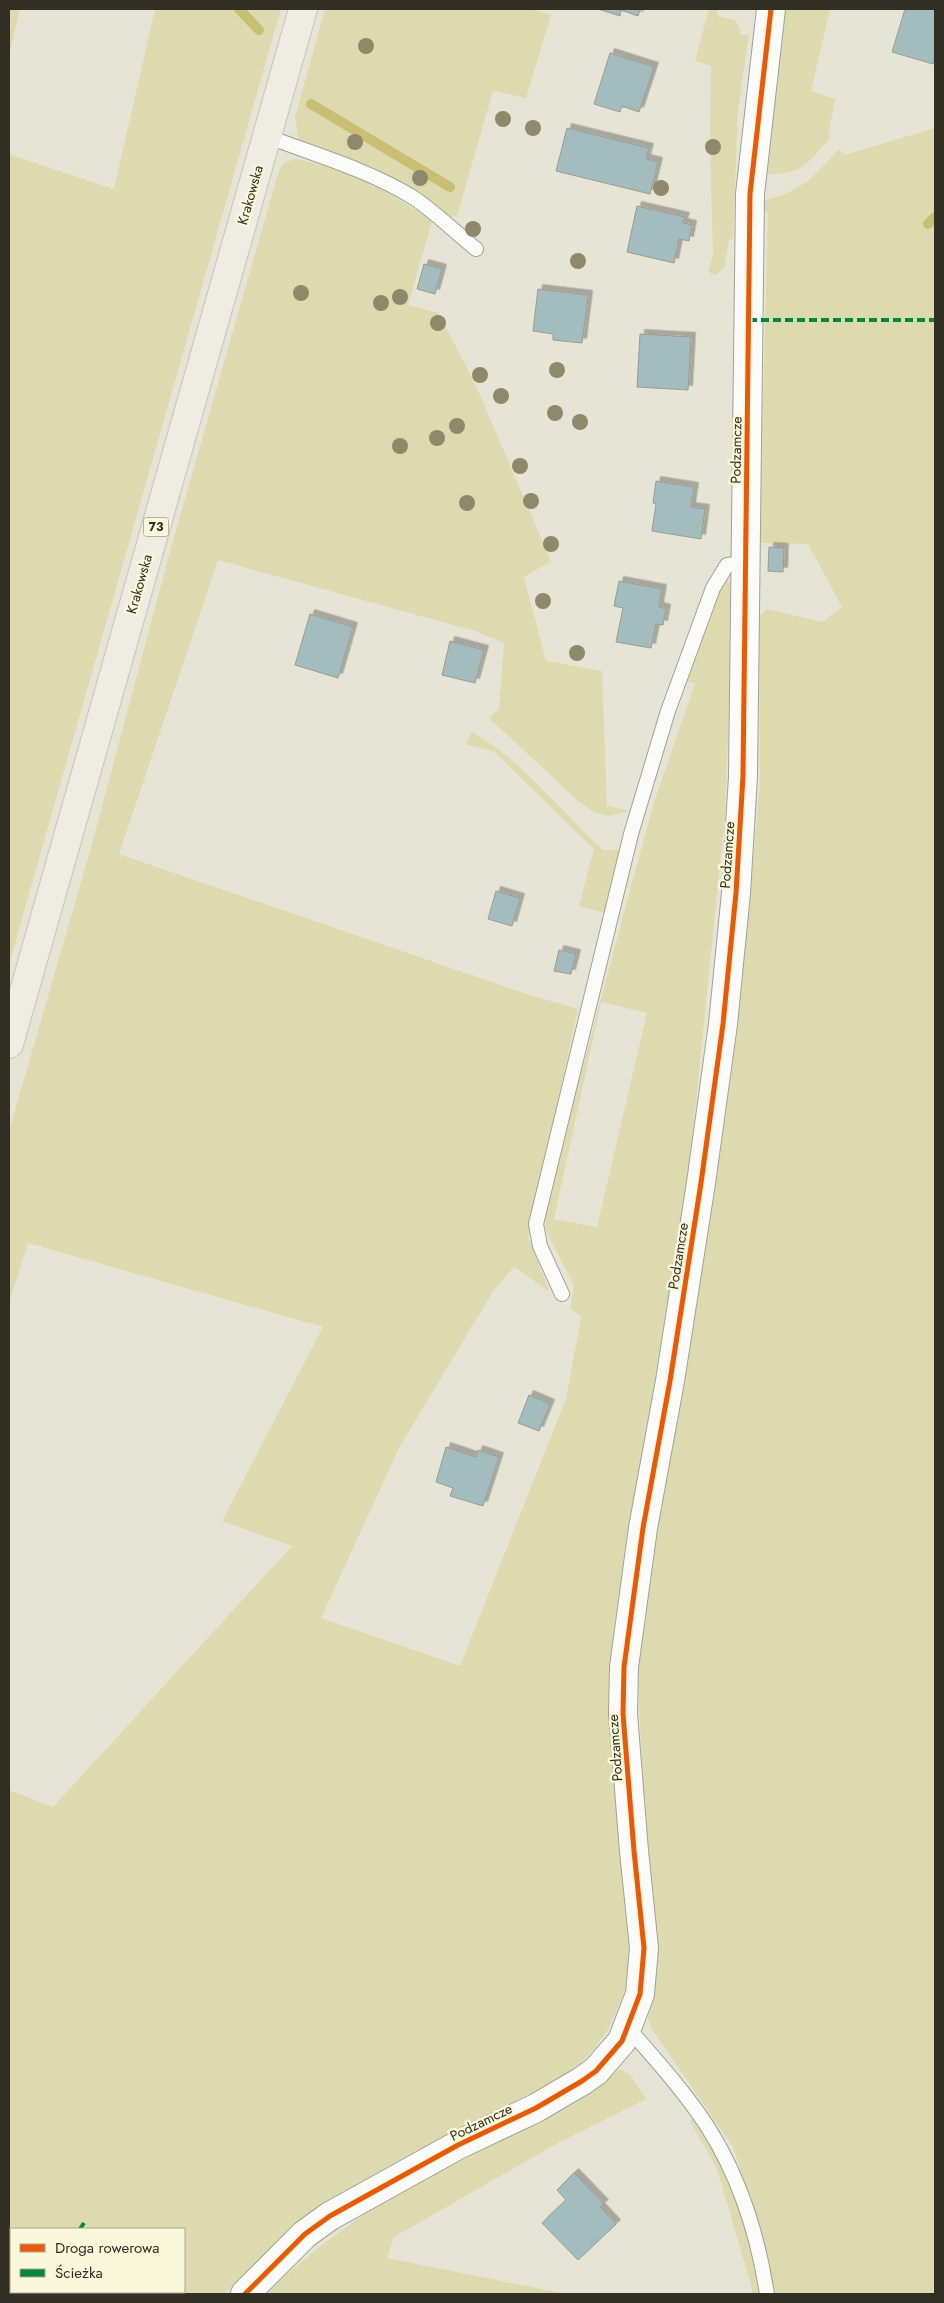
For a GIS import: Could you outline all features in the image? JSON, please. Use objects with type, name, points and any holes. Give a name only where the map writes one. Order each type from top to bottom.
[{"type":"main road","name":"Krakowska","points":[[9,1044],[303,9]]},
{"type":"street","name":"Podzamcze","points":[[244,2294],[305,2234],[330,2216],[458,2145],[544,2104],[582,2081],[614,2052],[628,2028],[640,1994],[644,1948],[623,1714],[624,1667],[643,1528],[675,1353],[723,1024],[736,892],[743,776],[750,194],[771,9]]},
{"type":"lane","points":[[266,136],[381,181],[428,208],[476,249]]},
{"type":"lane","points":[[562,1294],[540,1246],[536,1224],[630,839],[668,711],[713,588],[727,565],[746,563]]},
{"type":"lane","points":[[628,2028],[688,2099],[708,2128],[727,2163],[743,2201],[756,2242],[767,2294]]},
{"type":"shaded area","points":[[9,9],[20,9],[9,55]]},
{"type":"shaded area","points":[[155,9],[281,9],[9,964],[9,154],[114,189]]},
{"type":"shaded area","points":[[325,9],[532,9],[551,15],[526,98],[493,91],[457,216],[451,217],[404,185],[372,167],[305,144],[298,138],[295,117]]},
{"type":"shaded area","points":[[709,9],[718,9],[717,16],[735,20],[740,28],[741,35],[749,34],[738,111],[733,238],[729,240],[725,266],[716,275],[708,272],[713,255],[710,146],[711,66],[695,61]]},
{"type":"shaded area","points":[[783,9],[830,9],[811,91],[835,99],[828,135],[830,138],[815,155],[796,170],[765,175]]},
{"type":"shaded area","points":[[935,128],[935,2294],[775,2294],[768,2254],[733,2147],[651,2028],[648,2017],[653,1995],[639,1704],[639,1666],[644,1582],[736,1039],[760,783],[759,616],[767,609],[823,622],[842,607],[808,544],[759,543],[768,213],[764,212],[765,200],[789,192],[806,182],[839,149],[845,155]]},
{"type":"shaded area","points":[[295,159],[332,168],[384,191],[432,221],[408,305],[438,313],[473,379],[551,561],[524,577],[546,661],[602,671],[607,806],[631,811],[608,816],[593,812],[577,800],[489,718],[499,709],[504,643],[475,631],[218,560],[119,854],[530,995],[578,1009],[528,1236],[549,1291],[514,1267],[494,1290],[400,1446],[321,1618],[460,1666],[566,1399],[581,1317],[570,1308],[574,1285],[546,1231],[544,1211],[653,805],[695,684],[685,680],[721,585],[727,581],[731,583],[731,657],[725,816],[684,1220],[614,1626],[611,1700],[612,1770],[629,1905],[628,1974],[625,1991],[609,2028],[595,2048],[580,2064],[557,2079],[330,2199],[224,2294],[9,2294],[9,1790],[53,1807],[292,1546],[222,1521],[323,1327],[28,1243],[9,1303],[9,1131],[92,844],[171,548],[279,170],[284,163]],"holes":[[[601,1002],[647,1013],[597,1227],[554,1219]]]},
{"type":"shaded area","points":[[472,732],[491,744],[525,772],[603,850],[620,850],[604,913],[579,906],[594,849],[494,752],[466,744]]},
{"type":"shaded area","points":[[619,2069],[630,2074],[646,2099],[556,2144],[394,2237],[387,2258],[567,2294],[267,2294],[287,2274],[322,2245],[383,2200],[576,2103],[597,2089]]},
{"type":"shaded area","points":[[692,2118],[722,2166],[739,2202],[760,2294],[752,2294],[717,2169],[690,2121]]},
{"type":"building","points":[[598,9],[640,9],[638,16],[621,10],[620,16]]},
{"type":"building","points":[[905,9],[935,9],[935,57],[933,64],[892,52]]},
{"type":"building","points":[[610,53],[654,67],[639,112],[622,106],[620,112],[594,104]]},
{"type":"building","points":[[567,128],[649,148],[646,159],[658,162],[650,194],[556,171]]},
{"type":"building","points":[[637,206],[685,217],[683,223],[692,225],[689,241],[679,239],[674,263],[627,252]]},
{"type":"building","points":[[424,264],[442,269],[435,294],[417,289]]},
{"type":"building","points":[[538,289],[588,295],[582,343],[553,340],[553,334],[533,331]]},
{"type":"building","points":[[640,334],[691,337],[688,390],[637,387]]},
{"type":"building","points":[[656,481],[694,487],[691,507],[705,509],[701,539],[652,531],[656,504],[653,503]]},
{"type":"building","points":[[769,547],[784,548],[783,572],[768,571]]},
{"type":"building","points":[[619,581],[662,589],[659,607],[666,609],[663,625],[656,624],[651,648],[616,642],[623,608],[614,606]]},
{"type":"building","points":[[310,614],[353,627],[338,678],[295,665]]},
{"type":"building","points":[[450,641],[484,650],[475,683],[442,675]]},
{"type":"building","points":[[496,891],[520,898],[512,926],[488,919]]},
{"type":"building","points":[[559,950],[576,954],[571,974],[554,971]]},
{"type":"building","points":[[529,1395],[550,1404],[539,1431],[518,1423]]},
{"type":"building","points":[[446,1447],[476,1457],[478,1450],[499,1457],[483,1506],[450,1496],[453,1488],[436,1482]]},
{"type":"building","points":[[574,2173],[604,2204],[600,2207],[616,2224],[578,2260],[542,2223],[566,2200],[557,2190]]},
{"type":"waterway","points":[[239,9],[259,30]]},
{"type":"waterway","points":[[311,104],[450,187]]},
{"type":"waterway","points":[[928,224],[935,217]]},
{"type":"marked path","points":[[749,320],[935,320]]},
{"type":"marked path","points":[[81,2228],[84,2223]]},
{"type":"cycle path","points":[[245,2294],[305,2234],[330,2216],[458,2145],[536,2108],[596,2071],[622,2041],[640,1994],[644,1948],[623,1714],[624,1667],[643,1528],[670,1381],[701,1183],[723,1024],[736,893],[743,776],[750,194],[771,9]]}]
